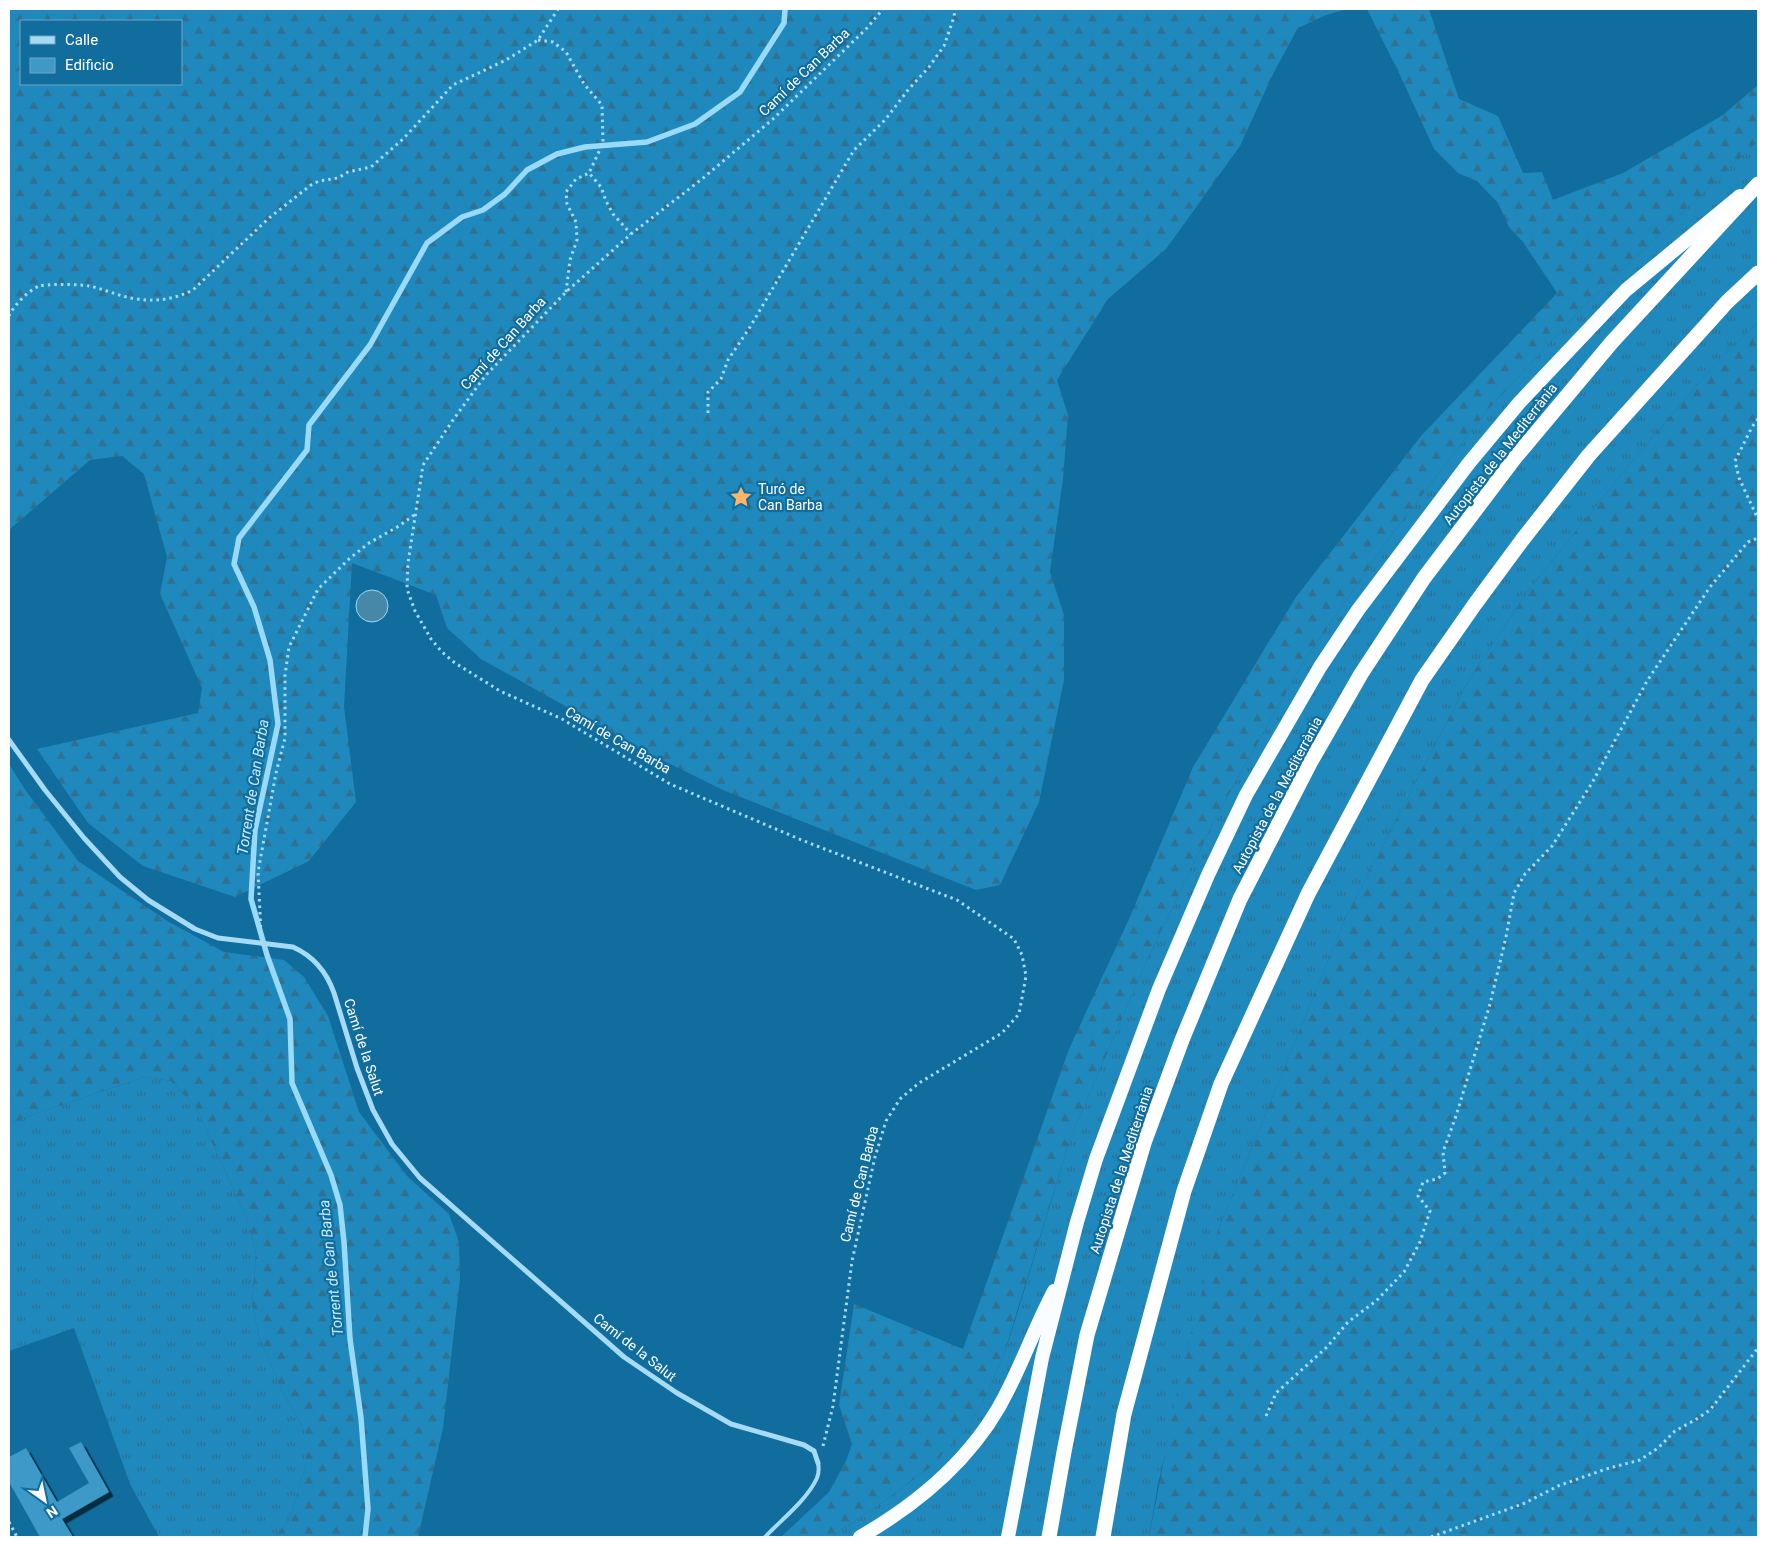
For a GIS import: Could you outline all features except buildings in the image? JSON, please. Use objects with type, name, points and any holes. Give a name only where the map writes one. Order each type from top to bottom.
[{"type":"highway","points":[[1008,1537],[1042,1358],[1077,1222],[1096,1159],[1159,989],[1208,876],[1246,795],[1320,667],[1358,610],[1416,531],[1519,403],[1626,290],[1758,182]]},
{"type":"highway","name":"Autopista de la Mediterrània","points":[[1049,1537],[1087,1334],[1144,1143],[1182,1040],[1240,899],[1310,763],[1361,674],[1424,578],[1514,459],[1612,342],[1758,182]]},
{"type":"highway","points":[[1103,1537],[1124,1414],[1184,1191],[1222,1084],[1308,894],[1422,680],[1475,604],[1589,455],[1727,302],[1758,273]]},
{"type":"highway","points":[[860,1537],[914,1502],[957,1462],[984,1432],[1009,1389],[1042,1313],[1065,1270]]},
{"type":"street","name":"Camí de la Salut","points":[[9,740],[40,783],[84,838],[120,877],[148,900],[194,930],[218,938],[293,947],[303,951],[320,967],[334,993],[357,1068],[373,1110],[392,1144],[420,1178],[624,1357],[677,1393],[731,1424],[804,1444],[814,1451],[818,1463]]},
{"type":"lane","points":[[765,1537],[804,1497],[817,1478],[819,1471],[818,1463]]},
{"type":"path","points":[[9,316],[30,291],[46,284],[88,286],[137,299],[163,300],[182,296],[193,290],[242,246],[269,218],[311,185],[319,181],[338,178],[348,172],[371,167],[403,139],[453,85],[506,60],[538,40],[558,9]]},
{"type":"path","name":"Camí de Can Barba","points":[[818,1463],[833,1406],[852,1260],[874,1157],[886,1121],[900,1099],[919,1083],[1002,1033],[1019,1014],[1026,976],[1022,955],[1014,939],[957,900],[804,841],[670,784],[562,719],[500,691],[455,662],[442,652],[431,639],[415,611],[407,589],[408,563],[423,465],[485,376],[566,292],[631,234],[702,179],[773,119],[867,28],[883,9]]},
{"type":"path","points":[[708,413],[708,392],[720,379],[728,360],[750,327],[854,150],[885,120],[908,90],[930,67],[944,46],[955,9]]},
{"type":"path","points":[[538,40],[552,42],[566,52],[584,84],[602,105],[603,143],[589,173],[576,179],[566,192],[567,204],[576,222],[577,240],[570,260],[566,292]]},
{"type":"path","points":[[589,173],[601,187],[606,202],[613,214],[631,234]]},
{"type":"path","points":[[1758,419],[1735,461],[1739,478],[1758,519]]},
{"type":"path","points":[[262,943],[258,872],[276,773],[285,738],[285,675],[289,647],[318,589],[349,559],[369,543],[414,515]]},
{"type":"path","points":[[1266,1416],[1276,1393],[1326,1347],[1348,1322],[1376,1301],[1404,1272],[1420,1242],[1430,1211],[1418,1196],[1423,1182],[1437,1179],[1444,1173],[1443,1152],[1490,1004],[1514,893],[1525,874],[1552,846],[1592,783],[1647,681],[1710,587],[1748,542],[1758,538]]},
{"type":"path","points":[[1431,1537],[1525,1504],[1558,1486],[1606,1469],[1640,1460],[1658,1448],[1676,1430],[1710,1410],[1758,1348]]},
{"type":"path","points":[[9,1522],[17,1537]]},
{"type":"green space","points":[[9,9],[1347,9],[1326,15],[1298,28],[1274,72],[1240,146],[1166,249],[1108,299],[1057,380],[1068,415],[1063,479],[1050,572],[1064,615],[1064,680],[1039,802],[1000,885],[976,890],[723,790],[658,758],[481,659],[447,628],[436,595],[352,563],[344,707],[356,802],[309,861],[235,897],[143,866],[88,823],[37,749],[198,713],[202,688],[160,594],[167,557],[144,474],[122,456],[90,460],[9,530]]},
{"type":"green space","points":[[1367,9],[1429,9],[1459,99],[1498,116],[1523,173],[1542,172],[1553,200],[1623,173],[1723,115],[1758,85],[1758,141],[1585,305],[1489,408],[1392,534],[1300,667],[1217,815],[1146,962],[1070,1139],[1004,1354],[987,1394],[972,1420],[958,1438],[930,1467],[831,1537],[781,1537],[829,1492],[846,1461],[852,1444],[839,1405],[854,1304],[963,1349],[1069,1049],[1129,919],[1193,767],[1296,597],[1421,436],[1557,293],[1523,242],[1509,227],[1498,203],[1477,181],[1458,173],[1434,149]]},
{"type":"green space","points":[[1758,141],[1758,322],[1715,364],[1629,465],[1528,591],[1468,681],[1345,919],[1219,1228],[1158,1484],[1149,1537],[831,1537],[930,1467],[972,1420],[987,1394],[1004,1354],[1015,1321],[1070,1139],[1146,962],[1217,815],[1300,667],[1392,534],[1489,408],[1585,305]]},
{"type":"green space","points":[[1758,322],[1758,1537],[1149,1537],[1183,1362],[1219,1228],[1345,919],[1468,681],[1528,591],[1629,465],[1715,364]]},
{"type":"green space","points":[[9,764],[24,788],[78,861],[169,922],[224,952],[284,960],[304,977],[328,1016],[359,1112],[407,1176],[449,1214],[459,1242],[460,1279],[443,1428],[418,1537],[275,1537],[290,1519],[306,1463],[306,1433],[282,1390],[259,1337],[252,1303],[256,1254],[249,1224],[196,1107],[171,1081],[144,1077],[9,1123]]},
{"type":"green space","points":[[144,1077],[171,1081],[196,1107],[249,1224],[256,1254],[252,1303],[259,1337],[282,1390],[306,1433],[306,1463],[290,1519],[275,1537],[159,1537],[130,1484],[74,1328],[9,1351],[9,1123]]},
{"type":"shaded area","points":[[372,590],[378,591],[383,595],[387,600],[387,612],[383,617],[378,621],[372,622],[366,621],[361,617],[357,612],[356,606],[357,600],[361,595],[366,591]]},
{"type":"waterway","name":"Torrent de Can Barba","points":[[365,1537],[368,1509],[361,1418],[350,1339],[340,1205],[331,1175],[292,1083],[290,1019],[267,955],[251,899],[255,830],[278,724],[270,660],[254,607],[234,564],[239,538],[307,450],[309,425],[370,345],[427,243],[462,217],[483,210],[505,194],[527,170],[557,154],[585,147],[647,142],[695,124],[740,92],[784,23],[785,9]]},
{"type":"place","name":"Turó de Can Barba","points":[[741,497]]}]
